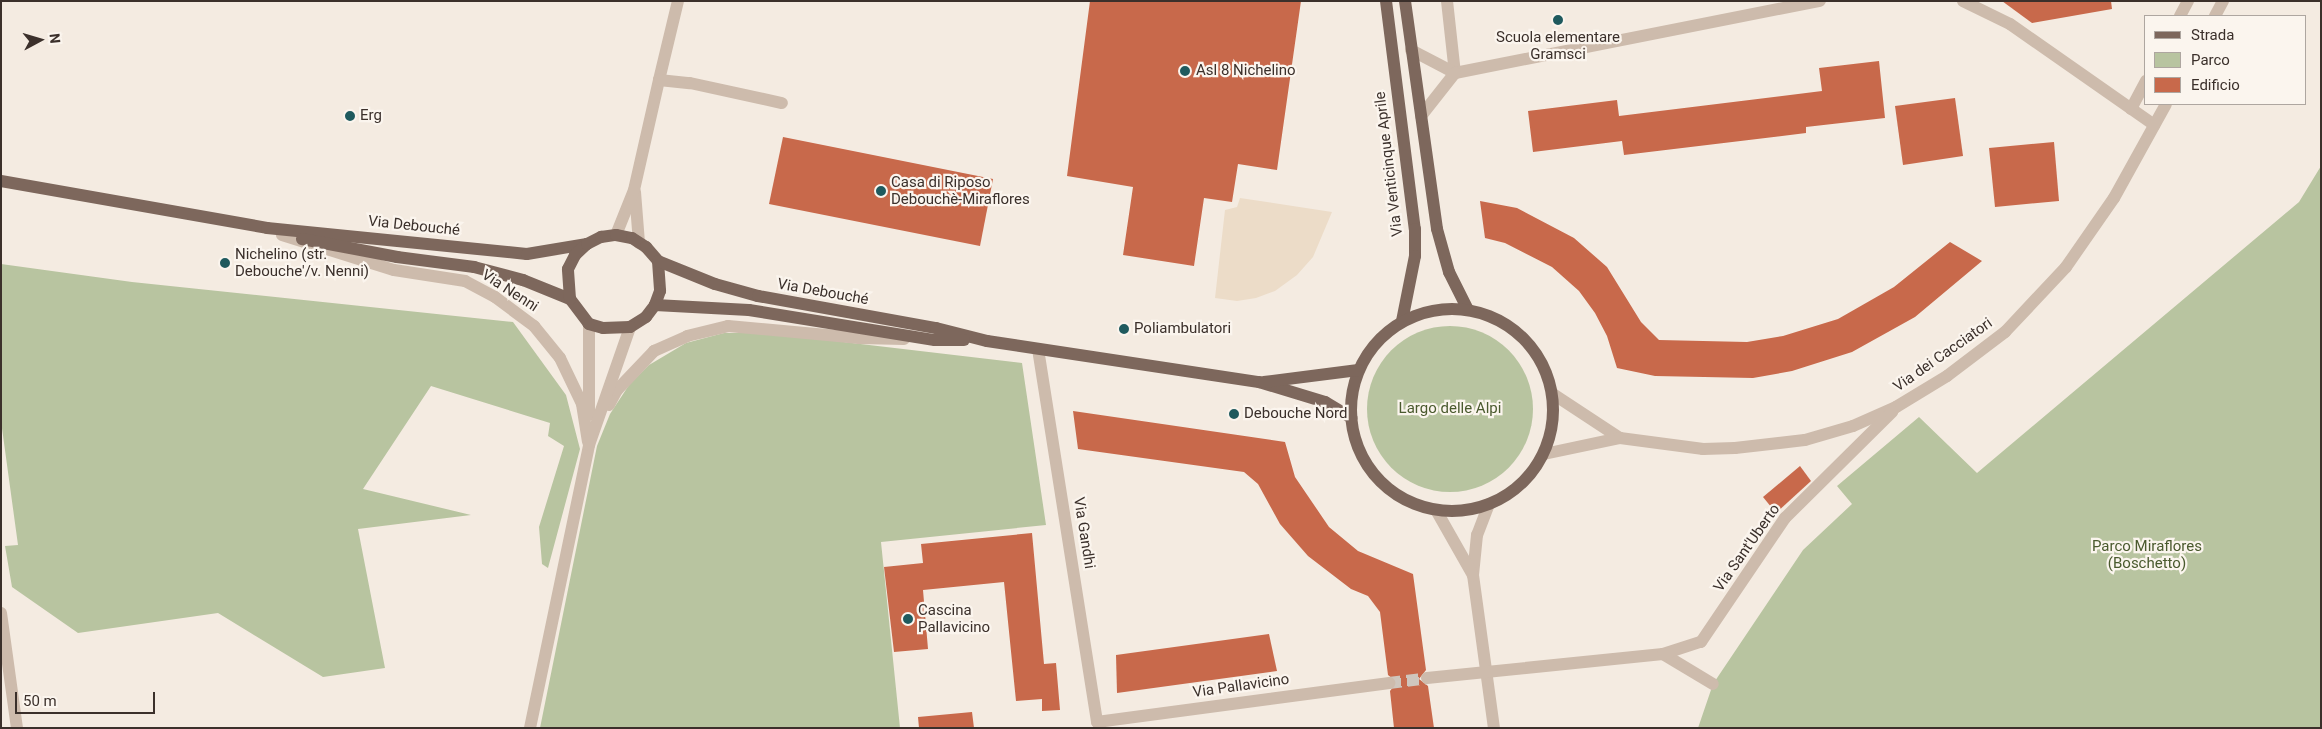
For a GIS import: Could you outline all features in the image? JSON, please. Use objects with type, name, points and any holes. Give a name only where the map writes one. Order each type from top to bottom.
[{"type":"main road","name":"Via Venticinque Aprile","points":[[1386,1],[1415,229],[1415,256],[1402,321]]},
{"type":"main road","points":[[1405,1],[1442,253],[1468,310]]},
{"type":"main road","name":"Via Debouché","points":[[1,180],[267,228],[527,254],[587,244]]},
{"type":"main road","name":"Via Debouché","points":[[267,228],[282,235],[397,257],[474,267],[523,280],[570,299],[568,269],[575,255],[587,244],[601,236],[616,235],[639,243],[658,261],[715,284],[758,296],[936,328],[987,341],[1259,382],[1325,402],[1352,418]]},
{"type":"main road","points":[[570,299],[589,324],[603,328],[630,327],[646,317],[655,305],[660,291],[658,261]]},
{"type":"main road","name":"Via Debouché","points":[[655,305],[749,310],[934,340],[987,341]]},
{"type":"main road","points":[[1432,310],[1468,310],[1495,317],[1522,336],[1542,363],[1553,394],[1553,425],[1544,454],[1525,482],[1488,504],[1466,510],[1436,510],[1403,498],[1377,478],[1360,450],[1352,418],[1352,385],[1358,370],[1380,338],[1402,321],[1432,310]]},
{"type":"main road","name":"Via Debouché","points":[[1259,382],[1358,370]]},
{"type":"street","points":[[616,235],[634,190],[678,1]]},
{"type":"street","points":[[1447,1],[1455,73]]},
{"type":"street","points":[[1421,116],[1455,73],[1780,5],[1820,1]]},
{"type":"street","points":[[1963,1],[2010,24],[2154,125]]},
{"type":"street","points":[[2181,15],[2188,1]]},
{"type":"street","points":[[2216,15],[2223,1]]},
{"type":"street","points":[[1412,50],[1455,73]]},
{"type":"street","points":[[659,80],[690,83],[782,103]]},
{"type":"street","points":[[2131,109],[2144,85]]},
{"type":"street","name":"Via dei Cacciatori","points":[[1544,454],[1620,438],[1703,449],[1735,448],[1804,440],[1853,426],[1896,407],[1947,376],[2005,332],[2066,267],[2114,198],[2165,105]]},
{"type":"street","points":[[634,190],[639,243]]},
{"type":"street","name":"Via Nenni","points":[[282,235],[394,270],[465,281],[496,297],[534,326],[560,358],[582,404],[589,445]]},
{"type":"street","name":"Via Nenni","points":[[589,324],[589,445]]},
{"type":"street","name":"Via Nenni","points":[[589,445],[617,390],[654,351],[687,336],[728,326],[859,338],[934,340]]},
{"type":"street","name":"Via Nenni","points":[[530,728],[589,445],[630,327]]},
{"type":"street","name":"Via Gandhi","points":[[1038,349],[1097,722]]},
{"type":"street","name":"Via dei Cacciatori","points":[[1553,394],[1620,438]]},
{"type":"street","name":"Via Sant'Uberto","points":[[1486,673],[1663,654],[1700,642],[1785,518],[1896,407]]},
{"type":"street","points":[[1488,504],[1477,534],[1473,575],[1494,728]]},
{"type":"street","points":[[1436,510],[1473,575]]},
{"type":"street","points":[[1,614],[17,728]]},
{"type":"street","points":[[1663,654],[1713,684]]},
{"type":"street","points":[[1427,678],[1486,673]]},
{"type":"street","name":"Via Pallavicino","points":[[1097,722],[1389,683]]},
{"type":"green space","name":"Parco Miraflores (Boschetto)","points":[[2321,166],[2321,728],[1698,728],[1713,684],[1803,550],[1852,504],[1837,486],[1919,417],[1977,473],[2299,202]]},
{"type":"green space","points":[[1,264],[132,282],[513,322],[566,395],[580,449],[548,568],[542,564],[539,527],[564,446],[548,436],[550,423],[431,386],[363,489],[471,515],[358,529],[385,668],[323,677],[218,613],[78,633],[12,587],[5,546],[18,545],[1,421]]},
{"type":"green space","name":"Largo delle Alpi","points":[[1458,326],[1482,332],[1509,350],[1527,377],[1532,393],[1532,425],[1527,441],[1509,468],[1496,478],[1474,489],[1442,492],[1418,486],[1397,473],[1386,462],[1370,433],[1367,401],[1373,377],[1386,356],[1397,345],[1426,329]]},
{"type":"green space","points":[[724,333],[767,333],[1022,363],[1046,525],[881,542],[900,728],[540,728],[597,446],[610,414],[629,385],[649,365],[686,343]]},
{"type":"shaded area","points":[[1240,198],[1332,212],[1313,257],[1297,275],[1275,291],[1256,298],[1237,301],[1215,298],[1225,210],[1237,207]]},
{"type":"building","name":"Asl 8 Nichelino","points":[[1090,1],[1301,1],[1277,170],[1238,164],[1232,202],[1204,198],[1194,266],[1123,255],[1133,187],[1067,176]]},
{"type":"building","points":[[2002,1],[2111,1],[2112,9],[2032,23]]},
{"type":"building","points":[[1879,61],[1885,118],[1806,127],[1806,133],[1624,155],[1622,141],[1533,152],[1528,111],[1617,100],[1619,116],[1822,91],[1819,68]]},
{"type":"building","points":[[1955,98],[1963,156],[1903,165],[1895,106]]},
{"type":"building","name":"Casa di Riposo Debouchè-Miraflores","points":[[783,137],[993,179],[980,246],[769,204]]},
{"type":"building","points":[[2054,142],[2059,201],[1995,207],[1989,148]]},
{"type":"building","points":[[1480,201],[1517,208],[1574,238],[1607,267],[1641,322],[1659,340],[1747,342],[1783,336],[1838,319],[1894,287],[1950,242],[1982,261],[1915,317],[1852,352],[1792,371],[1753,378],[1655,376],[1617,368],[1607,336],[1595,313],[1579,291],[1552,267],[1505,243],[1485,238]]},
{"type":"building","points":[[1073,411],[1285,442],[1295,477],[1329,527],[1358,551],[1413,574],[1426,670],[1419,679],[1428,686],[1434,728],[1394,728],[1390,691],[1397,682],[1388,675],[1380,612],[1368,596],[1351,589],[1308,556],[1280,524],[1258,484],[1244,472],[1078,449]]},
{"type":"building","points":[[1800,466],[1811,481],[1776,513],[1763,497]]},
{"type":"building","name":"Cascina Pallavicino","points":[[1032,533],[1044,664],[1056,663],[1060,710],[1042,711],[1042,699],[1016,701],[1004,582],[923,590],[928,649],[894,652],[884,567],[923,563],[921,544]]},
{"type":"building","points":[[1269,634],[1277,671],[1117,693],[1116,655]]},
{"type":"building","points":[[972,712],[974,728],[919,728],[918,717]]},
{"type":"tunnel","points":[[1389,683],[1427,678]]},
{"type":"place","name":"Scuola elementare Gramsci","points":[[1558,20]]},
{"type":"place","name":"Asl 8 Nichelino","points":[[1185,71]]},
{"type":"place","name":"Erg","points":[[350,116]]},
{"type":"place","name":"Casa di Riposo Debouchè-Miraflores","points":[[881,191]]},
{"type":"place","name":"Nichelino (str. Debouche'/v. Nenni)","points":[[225,263]]},
{"type":"place","name":"Poliambulatori","points":[[1124,329]]},
{"type":"place","name":"Debouche Nord","points":[[1234,414]]},
{"type":"place","name":"Cascina Pallavicino","points":[[908,619]]}]
